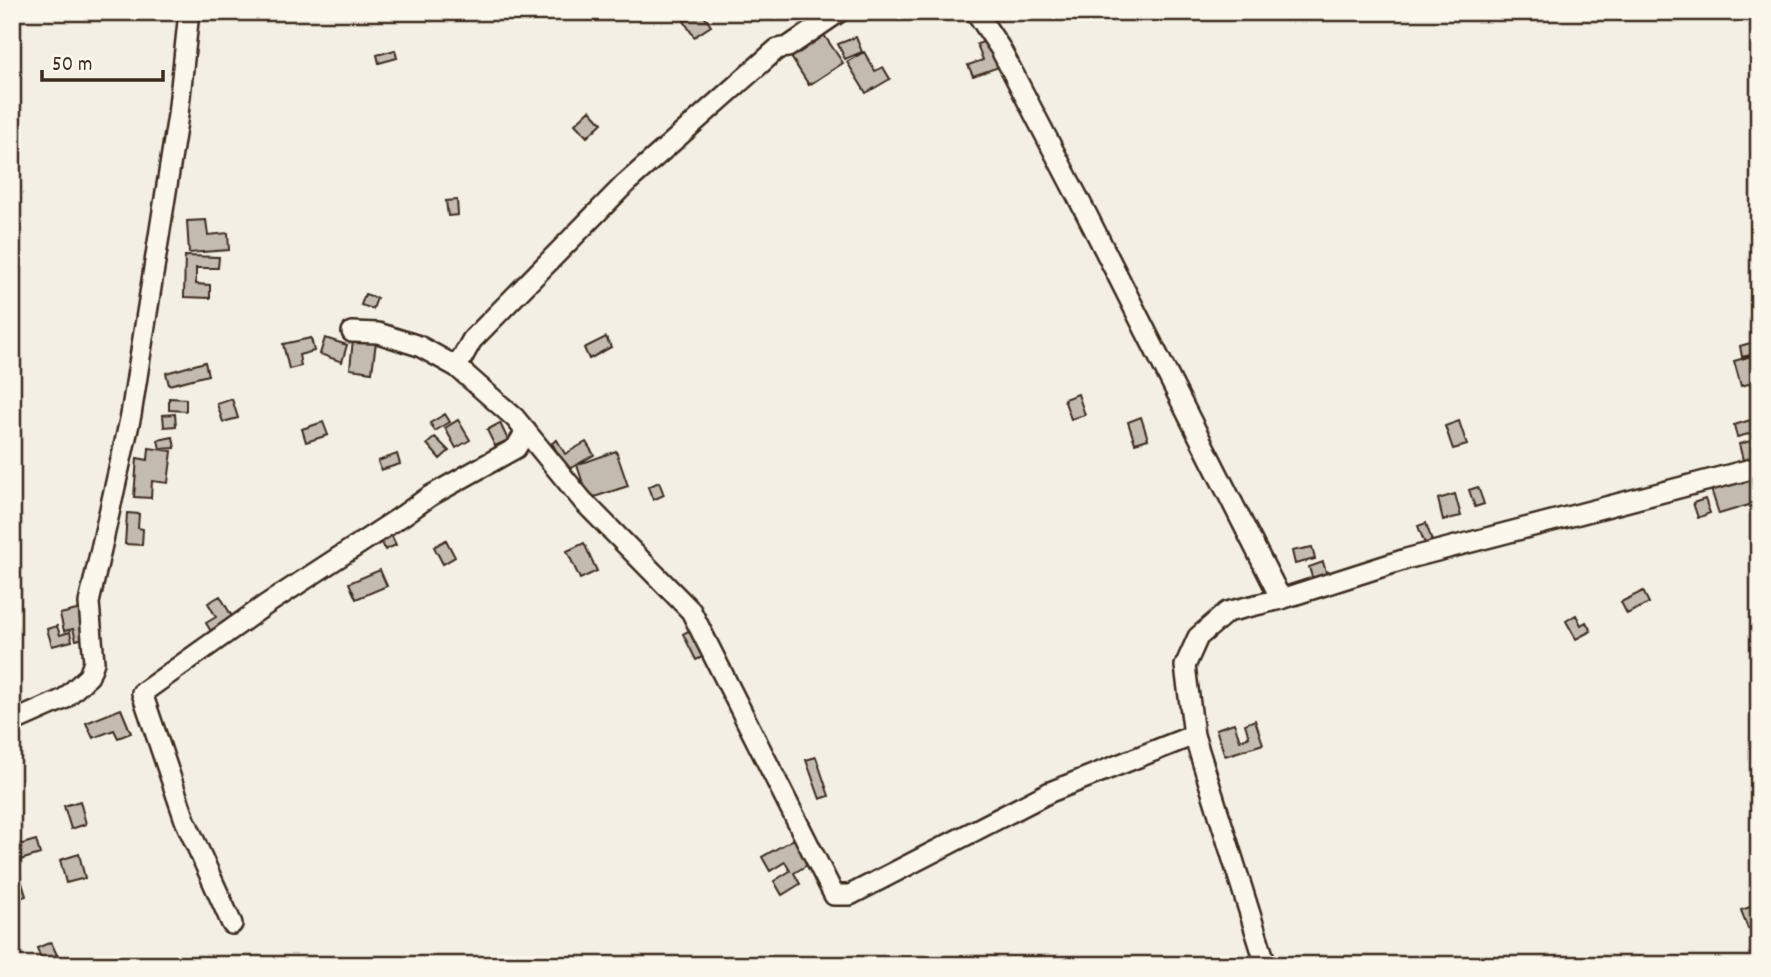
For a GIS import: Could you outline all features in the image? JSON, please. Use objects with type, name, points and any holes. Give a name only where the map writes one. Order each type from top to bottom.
[{"type":"street","points":[[12,722],[64,699],[89,676],[94,662],[89,603],[131,415],[178,115],[189,12]]},
{"type":"street","points":[[457,367],[472,340],[625,184],[777,49],[788,47],[839,12]]},
{"type":"street","points":[[976,12],[1000,48],[1088,217],[1280,599]]},
{"type":"street","points":[[352,332],[378,333],[419,346],[457,367],[515,418],[583,501],[691,611],[834,895],[850,895],[1050,792],[1194,735]]},
{"type":"street","points":[[232,924],[185,820],[142,693],[264,606],[430,496],[516,448],[526,431]]},
{"type":"street","points":[[1266,965],[1194,735],[1185,666],[1198,637],[1227,612],[1280,599],[1406,559],[1759,467]]},
{"type":"building","points":[[701,12],[711,26],[694,37],[684,21]]},
{"type":"building","points":[[824,35],[843,63],[809,85],[791,57]]},
{"type":"building","points":[[856,37],[862,52],[845,59],[838,44]]},
{"type":"building","points":[[989,40],[999,67],[973,76],[968,65],[983,60],[977,44]]},
{"type":"building","points":[[395,50],[397,58],[379,63],[377,55]]},
{"type":"building","points":[[864,52],[875,71],[883,67],[890,79],[866,93],[847,62]]},
{"type":"building","points":[[590,110],[602,123],[587,137],[575,124]]},
{"type":"building","points":[[457,200],[458,215],[448,216],[446,201]]},
{"type":"building","points":[[206,220],[208,235],[228,233],[229,250],[189,253],[187,221]]},
{"type":"building","points":[[185,256],[219,257],[218,268],[196,268],[196,284],[210,285],[210,298],[184,297]]},
{"type":"building","points":[[365,294],[377,298],[373,309],[361,305]]},
{"type":"building","points":[[606,337],[611,347],[589,359],[584,348]]},
{"type":"building","points":[[311,338],[314,351],[299,355],[301,366],[289,369],[283,344]]},
{"type":"building","points":[[325,338],[347,345],[342,362],[320,354]]},
{"type":"building","points":[[353,339],[376,342],[372,372],[350,369]]},
{"type":"building","points":[[1757,341],[1759,353],[1742,357],[1740,346]]},
{"type":"building","points":[[1759,354],[1759,388],[1756,382],[1741,386],[1734,361]]},
{"type":"building","points":[[205,362],[208,375],[169,385],[166,373]]},
{"type":"building","points":[[1078,394],[1085,415],[1071,419],[1064,399]]},
{"type":"building","points":[[169,398],[186,399],[186,411],[169,410]]},
{"type":"building","points":[[232,399],[238,418],[223,422],[217,404]]},
{"type":"building","points":[[175,414],[176,426],[164,427],[163,415]]},
{"type":"building","points":[[445,414],[450,422],[435,431],[430,423]]},
{"type":"building","points":[[1141,417],[1148,439],[1135,443],[1128,422]]},
{"type":"building","points":[[1754,419],[1757,432],[1737,437],[1734,425]]},
{"type":"building","points":[[458,420],[470,440],[456,448],[445,428]]},
{"type":"building","points":[[1459,421],[1467,445],[1453,449],[1445,426]]},
{"type":"building","points":[[323,422],[328,435],[306,442],[302,429]]},
{"type":"building","points":[[500,423],[508,440],[495,446],[487,430]]},
{"type":"building","points":[[173,437],[175,448],[160,449],[158,440]]},
{"type":"building","points":[[435,437],[449,451],[440,459],[427,444]]},
{"type":"building","points":[[1759,439],[1759,461],[1744,464],[1739,444]]},
{"type":"building","points":[[557,440],[565,454],[586,442],[594,455],[567,470],[552,443]]},
{"type":"building","points":[[149,448],[172,451],[168,483],[152,481],[151,498],[134,497],[137,458],[148,460]]},
{"type":"building","points":[[616,451],[628,486],[588,499],[577,465]]},
{"type":"building","points":[[397,454],[400,464],[381,470],[378,461]]},
{"type":"building","points":[[1750,474],[1759,502],[1719,514],[1710,486]]},
{"type":"building","points":[[659,482],[664,495],[653,500],[648,487]]},
{"type":"building","points":[[1478,487],[1484,504],[1475,507],[1469,490]]},
{"type":"building","points":[[1455,494],[1461,516],[1443,520],[1438,499]]},
{"type":"building","points":[[1705,499],[1710,513],[1698,518],[1693,503]]},
{"type":"building","points":[[127,513],[139,514],[138,528],[143,529],[142,545],[125,544]]},
{"type":"building","points":[[1426,523],[1432,541],[1425,544],[1418,526]]},
{"type":"building","points":[[390,532],[396,545],[385,550],[379,537]]},
{"type":"building","points":[[446,540],[455,557],[443,564],[434,547]]},
{"type":"building","points":[[584,543],[597,571],[580,579],[567,551]]},
{"type":"building","points":[[1312,547],[1315,559],[1295,564],[1292,551]]},
{"type":"building","points":[[1323,562],[1327,575],[1313,580],[1309,567]]},
{"type":"building","points":[[380,570],[387,586],[356,599],[349,583]]},
{"type":"building","points":[[1643,591],[1649,603],[1627,614],[1621,602]]},
{"type":"building","points":[[220,596],[234,620],[212,633],[206,623],[216,617],[208,603]]},
{"type":"building","points":[[81,609],[88,637],[76,640],[73,629],[64,631],[60,614]]},
{"type":"building","points":[[1576,615],[1581,625],[1586,622],[1591,631],[1576,639],[1566,621]]},
{"type":"building","points":[[57,626],[60,635],[70,632],[72,641],[52,646],[47,629]]},
{"type":"building","points":[[692,629],[705,656],[696,660],[683,634]]},
{"type":"building","points":[[121,709],[131,733],[118,738],[114,730],[93,738],[86,723]]},
{"type":"building","points":[[1255,720],[1263,744],[1225,756],[1216,729],[1234,723],[1240,740],[1249,737],[1245,724]]},
{"type":"building","points":[[816,757],[829,796],[820,799],[806,760]]},
{"type":"building","points":[[80,801],[86,824],[71,829],[64,806]]},
{"type":"building","points":[[794,839],[809,864],[794,873],[800,884],[782,895],[774,881],[790,871],[785,862],[770,871],[762,857]]},
{"type":"building","points":[[36,840],[40,854],[17,861],[12,847]]},
{"type":"building","points":[[79,854],[85,878],[66,883],[60,860]]},
{"type":"building","points":[[19,873],[26,896],[12,901],[12,875]]},
{"type":"building","points":[[1759,904],[1759,926],[1748,929],[1741,910]]},
{"type":"building","points":[[51,942],[57,955],[42,961],[37,948]]}]
